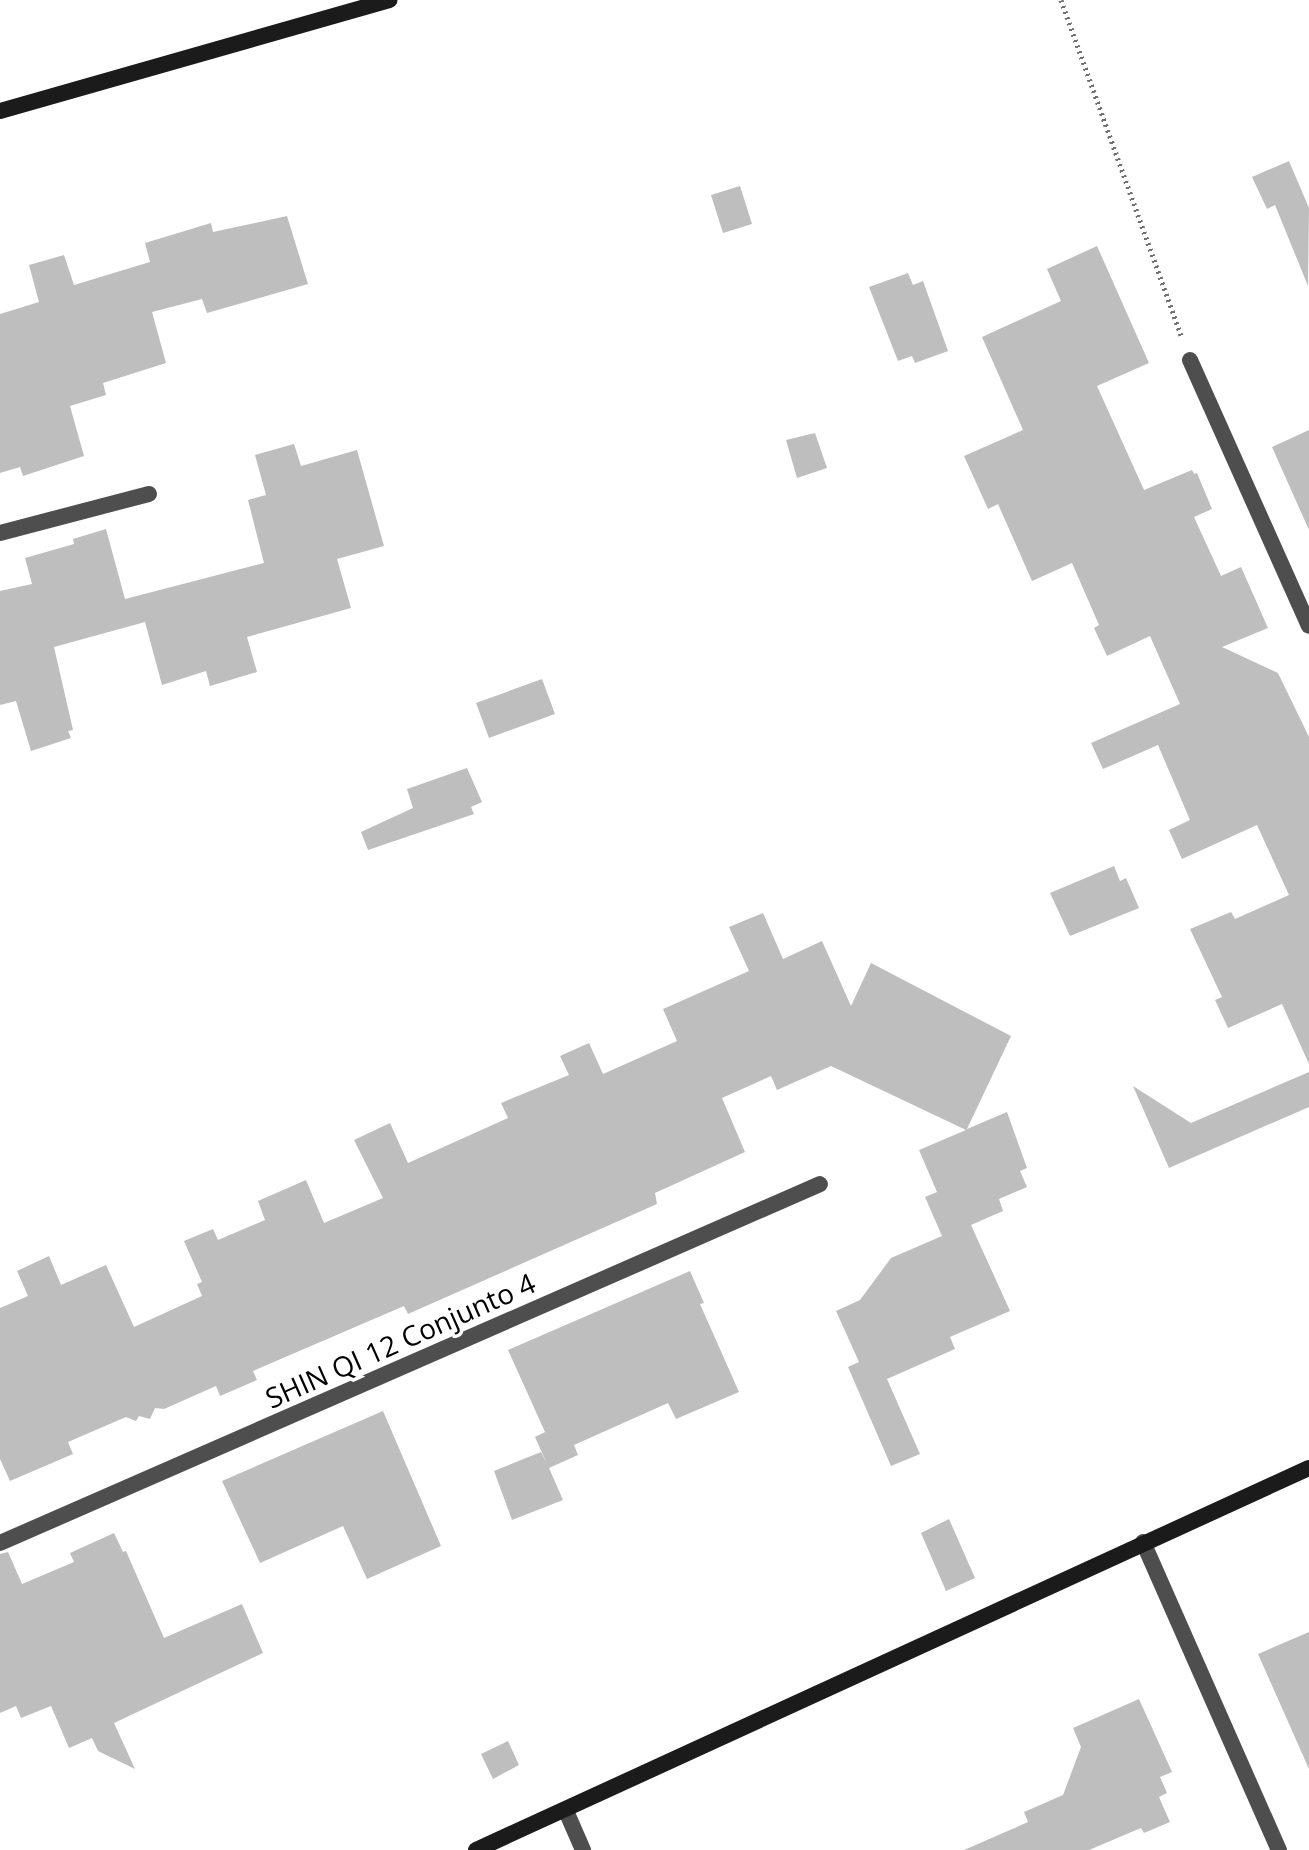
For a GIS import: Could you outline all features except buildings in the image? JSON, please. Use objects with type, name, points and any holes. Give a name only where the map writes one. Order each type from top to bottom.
[{"type":"street","points":[[0,111],[389,0]]},
{"type":"street","points":[[1190,360],[1309,626]]},
{"type":"street","points":[[0,533],[149,494]]},
{"type":"street","name":"SHIN QI 12 Conjunto 4","points":[[0,1543],[820,1184]]},
{"type":"street","points":[[476,1850],[1309,1468]]},
{"type":"street","points":[[1143,1542],[1279,1850]]},
{"type":"street","points":[[566,1811],[583,1850]]},
{"type":"path","points":[[1061,0],[1190,360]]}]
